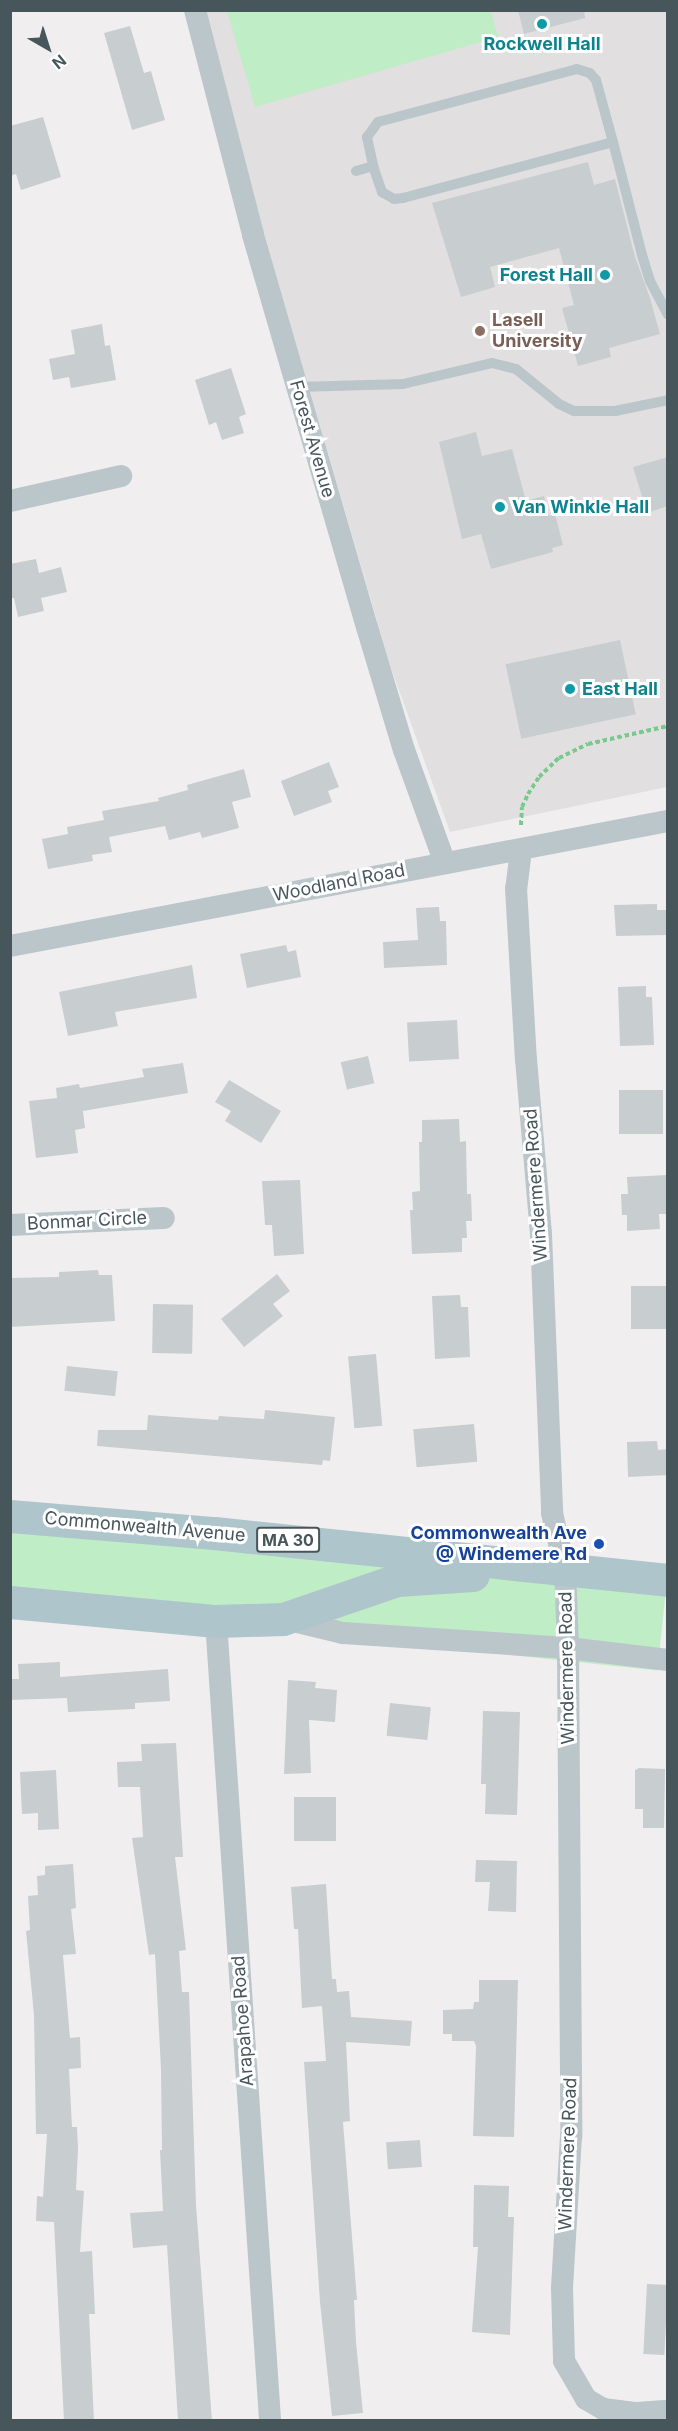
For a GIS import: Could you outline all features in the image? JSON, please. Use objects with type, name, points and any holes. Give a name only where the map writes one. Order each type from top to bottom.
[{"type":"main road","name":"Commonwealth Avenue","points":[[10,1516],[170,1528],[668,1580]]},
{"type":"main road","name":"Commonwealth Avenue","points":[[10,1602],[216,1621],[283,1619],[397,1580],[565,1569]]},
{"type":"street","name":"Forest Avenue","points":[[195,10],[253,235],[297,387],[404,750],[445,863]]},
{"type":"street","points":[[10,501],[121,476]]},
{"type":"street","name":"Woodland Road","points":[[10,946],[668,821]]},
{"type":"street","name":"Windermere Road","points":[[520,850],[516,888],[526,1059],[541,1234],[552,1513],[565,1569],[568,1648],[571,2136],[562,2288],[564,2361],[586,2399],[603,2409],[637,2413],[668,2411]]},
{"type":"street","name":"Bonmar Circle","points":[[10,1225],[164,1218]]},
{"type":"street","name":"Commonwealth Avenue","points":[[283,1619],[343,1633],[568,1648],[668,1660]]},
{"type":"street","name":"Arapahoe Road","points":[[216,1621],[270,2421]]},
{"type":"lane","points":[[613,142],[394,199],[382,192],[367,141],[369,132],[378,123],[577,69],[590,73],[596,80],[613,142],[642,255],[650,281],[668,315]]},
{"type":"lane","points":[[356,171],[373,166]]},
{"type":"lane","points":[[297,387],[403,384],[492,363],[516,369],[559,404],[574,411],[615,411],[668,400]]},
{"type":"path","points":[[520,850],[522,807],[535,783],[554,762],[588,744],[668,726]]},
{"type":"shaded area","name":"Lasell University","points":[[205,11],[667,11],[667,787],[450,832],[390,665],[266,241]]},
{"type":"green space","points":[[227,11],[491,11],[498,37],[255,107]]},
{"type":"green space","points":[[10,1516],[666,1585],[657,1671],[10,1602]]},
{"type":"building","name":"Rockwell Hall","points":[[518,10],[584,10],[585,18],[524,34]]},
{"type":"building","points":[[130,26],[144,73],[151,71],[165,120],[132,130],[104,33]]},
{"type":"building","points":[[43,117],[61,177],[21,190],[16,174],[10,176],[10,126]]},
{"type":"building","name":"Forest Hall","points":[[588,162],[594,185],[615,179],[635,257],[660,334],[609,348],[611,357],[578,366],[562,308],[574,305],[559,248],[490,267],[495,287],[461,297],[432,203]]},
{"type":"building","points":[[102,324],[105,346],[110,345],[116,380],[71,388],[69,377],[53,380],[49,359],[75,354],[71,330]]},
{"type":"building","points":[[231,368],[246,414],[239,417],[244,433],[222,440],[216,422],[209,425],[195,380]]},
{"type":"building","name":"Van Winkle Hall","points":[[476,432],[482,456],[512,449],[526,501],[544,496],[549,516],[555,514],[563,545],[552,548],[553,552],[491,569],[481,534],[462,539],[439,442]]},
{"type":"building","points":[[668,457],[668,506],[647,513],[633,467]]},
{"type":"building","points":[[36,559],[39,573],[61,567],[67,592],[41,598],[44,611],[18,617],[14,598],[10,598],[10,564]]},
{"type":"building","name":"East Hall","points":[[620,640],[636,714],[521,739],[506,664]]},
{"type":"building","points":[[329,762],[339,787],[328,791],[332,802],[294,816],[281,781]]},
{"type":"building","points":[[244,769],[251,797],[232,802],[239,828],[202,838],[200,832],[169,840],[165,826],[109,837],[112,852],[92,855],[93,861],[48,869],[42,839],[68,834],[67,827],[104,820],[102,811],[159,801],[158,798],[188,790],[187,785]]},
{"type":"building","points":[[657,904],[657,910],[667,910],[667,935],[616,936],[614,905]]},
{"type":"building","points":[[439,907],[440,921],[446,921],[447,965],[384,968],[383,942],[418,940],[416,908]]},
{"type":"building","points":[[286,945],[288,952],[296,950],[301,977],[247,988],[240,954]]},
{"type":"building","points":[[192,965],[197,998],[115,1012],[118,1026],[68,1036],[59,992]]},
{"type":"building","points":[[646,986],[646,997],[652,997],[654,1045],[620,1046],[618,987]]},
{"type":"building","points":[[457,1020],[459,1059],[409,1062],[407,1023]]},
{"type":"building","points":[[368,1056],[374,1083],[347,1090],[341,1062]]},
{"type":"building","points":[[183,1063],[188,1093],[83,1111],[85,1128],[75,1130],[78,1153],[36,1158],[29,1101],[57,1098],[56,1088],[79,1084],[80,1088],[144,1077],[142,1069]]},
{"type":"building","points":[[229,1080],[281,1111],[261,1143],[225,1121],[231,1111],[215,1102]]},
{"type":"building","points":[[619,1090],[663,1090],[663,1134],[619,1134]]},
{"type":"building","points":[[459,1119],[460,1142],[466,1141],[467,1194],[471,1194],[472,1221],[466,1221],[467,1238],[462,1238],[462,1252],[412,1254],[410,1210],[413,1210],[412,1192],[420,1191],[419,1142],[422,1142],[422,1120]]},
{"type":"building","points":[[668,1175],[668,1214],[659,1214],[660,1229],[627,1231],[627,1215],[622,1215],[621,1194],[628,1194],[627,1177]]},
{"type":"building","points":[[300,1180],[304,1254],[274,1256],[272,1225],[265,1225],[262,1181]]},
{"type":"building","points":[[98,1270],[99,1275],[112,1275],[115,1321],[10,1327],[10,1278],[59,1277],[59,1272]]},
{"type":"building","points":[[277,1274],[290,1291],[273,1304],[283,1316],[244,1347],[221,1319]]},
{"type":"building","points":[[631,1286],[668,1286],[668,1329],[631,1329]]},
{"type":"building","points":[[460,1295],[461,1307],[468,1307],[470,1357],[435,1359],[432,1296]]},
{"type":"building","points":[[153,1304],[193,1305],[192,1354],[152,1353]]},
{"type":"building","points":[[376,1354],[382,1426],[354,1428],[348,1356]]},
{"type":"building","points":[[67,1366],[118,1371],[115,1396],[64,1391]]},
{"type":"building","points":[[265,1410],[335,1417],[330,1461],[323,1460],[322,1465],[97,1446],[98,1430],[147,1430],[148,1415],[218,1420],[219,1416],[264,1419]]},
{"type":"building","points":[[474,1424],[477,1462],[417,1467],[413,1429]]},
{"type":"building","points":[[657,1441],[658,1450],[668,1449],[668,1475],[628,1477],[627,1442]]},
{"type":"building","points":[[60,1662],[60,1677],[168,1669],[170,1701],[135,1703],[135,1709],[68,1712],[67,1698],[10,1700],[10,1679],[19,1679],[18,1664]]},
{"type":"building","points":[[288,1680],[316,1682],[315,1688],[337,1690],[335,1722],[309,1720],[311,1773],[284,1774]]},
{"type":"building","points":[[390,1703],[431,1707],[427,1740],[387,1736]]},
{"type":"building","points":[[483,1711],[520,1712],[517,1815],[485,1814],[486,1784],[481,1784]]},
{"type":"building","points":[[176,1743],[183,1857],[175,1857],[186,1950],[179,1951],[182,1992],[189,1992],[196,2205],[212,2421],[178,2421],[167,2245],[133,2248],[130,2213],[163,2211],[160,2150],[162,2150],[161,2069],[155,1954],[149,1955],[132,1838],[143,1837],[140,1787],[118,1787],[117,1762],[142,1761],[141,1744]]},
{"type":"building","points":[[639,1768],[665,1769],[664,1828],[643,1828],[643,1809],[635,1809],[635,1770]]},
{"type":"building","points":[[56,1770],[59,1829],[38,1830],[38,1813],[22,1814],[20,1772]]},
{"type":"building","points":[[294,1797],[336,1797],[336,1841],[294,1841]]},
{"type":"building","points":[[476,1860],[517,1861],[516,1912],[488,1911],[490,1882],[475,1882]]},
{"type":"building","points":[[73,1864],[76,1908],[71,1909],[76,1954],[63,1955],[70,2038],[80,2037],[81,2068],[69,2069],[72,2127],[77,2127],[76,2190],[84,2191],[80,2252],[92,2251],[95,2314],[89,2314],[94,2421],[64,2421],[54,2222],[36,2221],[37,2196],[43,2197],[47,2134],[36,2134],[34,2015],[26,1931],[30,1930],[28,1896],[38,1895],[37,1876],[45,1875],[45,1866]]},
{"type":"building","points":[[326,1884],[332,1979],[336,1979],[337,1992],[349,1991],[351,2017],[412,2021],[410,2046],[346,2042],[350,2121],[343,2122],[357,2300],[354,2300],[356,2342],[363,2413],[332,2416],[320,2302],[304,2062],[326,2061],[322,2006],[302,2008],[298,1929],[294,1929],[291,1887]]},
{"type":"building","points":[[479,1980],[518,1980],[514,2137],[473,2136],[476,2046],[474,2041],[452,2041],[452,2034],[443,2034],[443,2010],[473,2009],[474,2002],[479,2002]]},
{"type":"building","points":[[420,2140],[422,2167],[388,2169],[386,2142]]},
{"type":"building","points":[[474,2185],[509,2186],[508,2217],[514,2217],[510,2335],[472,2332],[478,2247],[473,2247]]},
{"type":"building","points":[[647,2284],[668,2285],[664,2355],[643,2354]]},
{"type":"place","name":"Rockwell Hall","points":[[542,24]]},
{"type":"place","name":"Forest Hall","points":[[605,275]]},
{"type":"place","name":"Lasell University","points":[[480,331]]},
{"type":"place","name":"Van Winkle Hall","points":[[500,507]]},
{"type":"place","name":"East Hall","points":[[570,689]]},
{"type":"place","name":"Commonwealth Ave @ Windemere Rd","points":[[599,1544]]}]
